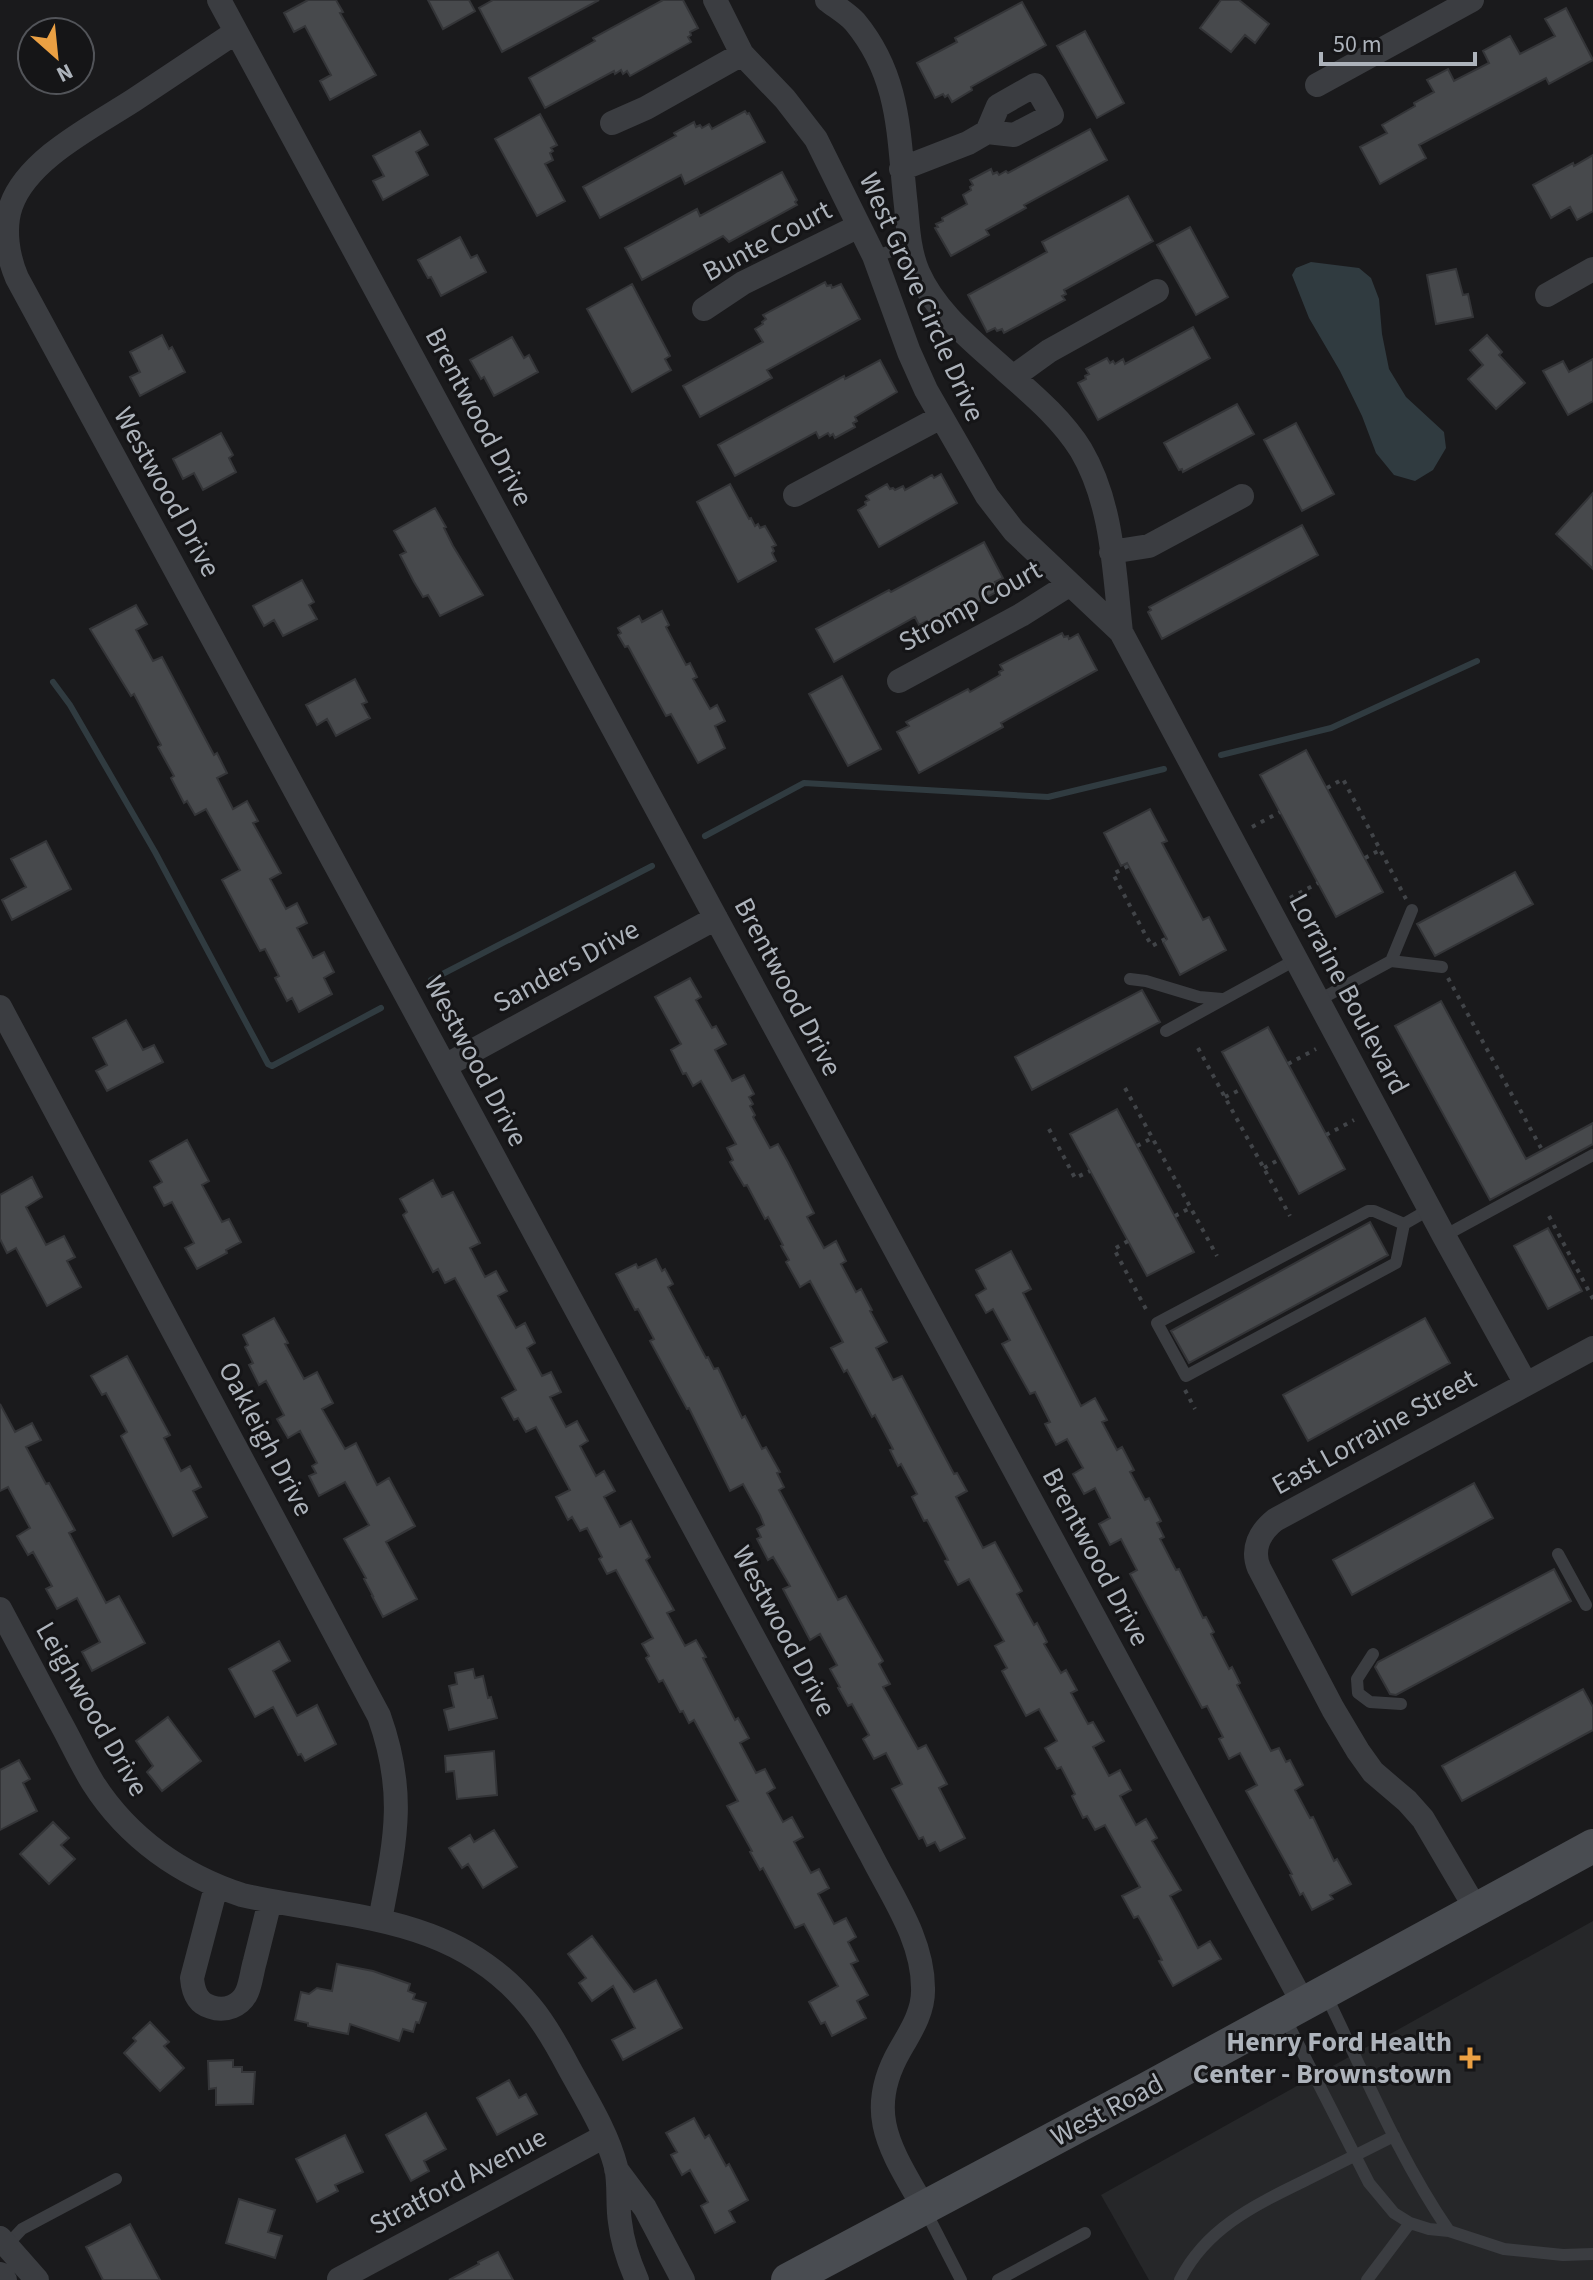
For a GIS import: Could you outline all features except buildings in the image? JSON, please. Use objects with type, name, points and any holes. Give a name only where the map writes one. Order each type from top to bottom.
[{"type":"main road","name":"West Road","points":[[788,2280],[1593,1846]]},
{"type":"street","name":"Brentwood Drive","points":[[219,0],[1303,2003]]},
{"type":"street","name":"West Grove Circle Drive","points":[[715,0],[742,54],[785,99],[816,139],[874,256],[909,352],[941,417],[987,496],[1014,531],[1121,632]]},
{"type":"street","name":"West Grove Circle Drive","points":[[827,0],[854,21],[878,56],[892,91],[910,246],[925,286],[941,310],[1053,415],[1081,450],[1105,510],[1121,632]]},
{"type":"street","points":[[1317,85],[1472,0]]},
{"type":"street","name":"Westwood Drive","points":[[236,32],[72,140],[38,167],[21,185],[11,206],[7,223],[11,263],[21,287],[870,1853],[919,1951],[924,1989],[920,2010],[887,2078],[881,2112],[892,2148],[924,2208]]},
{"type":"street","points":[[612,123],[646,108],[742,54]]},
{"type":"street","points":[[901,169],[968,143],[987,132]]},
{"type":"street","name":"Bunte Court","points":[[704,309],[743,283],[859,226]]},
{"type":"street","points":[[1547,295],[1593,269]]},
{"type":"street","points":[[1013,377],[1049,351],[1157,291]]},
{"type":"street","points":[[795,495],[941,417]]},
{"type":"street","points":[[1111,552],[1149,546],[1242,496]]},
{"type":"street","name":"Stromp Court","points":[[899,681],[1021,615],[1070,584]]},
{"type":"street","name":"Lorraine Boulevard","points":[[1121,632],[1526,1384]]},
{"type":"street","name":"Sanders Drive","points":[[445,1066],[716,918]]},
{"type":"street","name":"Oakleigh Drive","points":[[0,1007],[379,1716],[393,1763],[397,1795],[394,1847],[380,1920]]},
{"type":"street","name":"East Lorraine Street","points":[[1333,1709],[1256,1562],[1258,1541],[1268,1526],[1593,1348]]},
{"type":"street","name":"Leighwood Drive","points":[[0,1609],[93,1782],[137,1837],[162,1856],[216,1887],[270,1901],[413,1928],[449,1942],[482,1961],[510,1984],[531,2007],[556,2044],[605,2136],[616,2169],[625,2247],[637,2280]]},
{"type":"street","points":[[1333,1709],[1373,1772],[1423,1819],[1476,1909]]},
{"type":"street","points":[[216,1887],[192,1978],[197,1998],[213,2008],[233,2007],[247,1993],[270,1901]]},
{"type":"street","name":"Stratford Avenue","points":[[339,2279],[605,2136]]},
{"type":"street","name":"Leighwood Drive","points":[[616,2169],[645,2208],[683,2280]]},
{"type":"street","points":[[3,2241],[37,2280]]},
{"type":"street","points":[[0,2274],[5,2280]]},
{"type":"lane","points":[[874,256],[910,246]]},
{"type":"lane","points":[[1319,1000],[1391,961],[1412,910]]},
{"type":"lane","points":[[1166,1031],[1297,959]]},
{"type":"lane","points":[[1391,961],[1445,972]]},
{"type":"lane","points":[[1130,979],[1199,997],[1222,999]]},
{"type":"lane","points":[[1444,1236],[1593,1155]]},
{"type":"lane","points":[[1404,1224],[1368,1211],[1157,1323],[1186,1376],[1396,1263],[1404,1224],[1430,1209]]},
{"type":"lane","points":[[1558,1554],[1586,1605]]},
{"type":"lane","points":[[1373,1654],[1357,1679],[1358,1693],[1370,1702],[1401,1704]]},
{"type":"lane","points":[[1333,1709],[1358,1693]]},
{"type":"lane","points":[[1303,2003],[1394,2136],[1449,2231]]},
{"type":"lane","points":[[1303,2003],[1355,2156],[1369,2183],[1394,2213],[1410,2223],[1449,2231],[1504,2249],[1563,2255],[1593,2254]]},
{"type":"lane","points":[[1180,2280],[1188,2264],[1213,2235],[1239,2215],[1394,2136]]},
{"type":"lane","points":[[3,2241],[116,2179]]},
{"type":"lane","points":[[924,2208],[961,2280]]},
{"type":"lane","points":[[1367,2280],[1410,2223]]},
{"type":"lane","points":[[998,2280],[1085,2233]]},
{"type":"path","points":[[1327,788],[1343,779],[1400,888]]},
{"type":"path","points":[[1252,827],[1280,812]]},
{"type":"path","points":[[1365,858],[1380,850]]},
{"type":"path","points":[[1128,866],[1113,874],[1146,936],[1152,946],[1167,938]]},
{"type":"path","points":[[1290,898],[1318,883]]},
{"type":"path","points":[[1445,972],[1541,1148]]},
{"type":"path","points":[[1198,1048],[1290,1216]]},
{"type":"path","points":[[1288,1064],[1316,1049]]},
{"type":"path","points":[[1125,1088],[1217,1256]]},
{"type":"path","points":[[1225,1097],[1242,1089]]},
{"type":"path","points":[[1326,1135],[1354,1120]]},
{"type":"path","points":[[1049,1129],[1075,1178],[1090,1171]]},
{"type":"path","points":[[1137,1146],[1152,1138]]},
{"type":"path","points":[[1264,1168],[1280,1159]]},
{"type":"path","points":[[1175,1216],[1190,1208]]},
{"type":"path","points":[[1549,1216],[1593,1299]]},
{"type":"path","points":[[1128,1241],[1114,1249],[1150,1317]]},
{"type":"shaded area","points":[[1311,262],[1359,268],[1371,278],[1379,299],[1389,369],[1406,397],[1444,432],[1446,448],[1433,470],[1415,481],[1394,475],[1376,453],[1340,371],[1309,318],[1292,275],[1296,268]]},
{"type":"shaded area","name":"Henry Ford Health Center - Brownstown","points":[[1593,1921],[1593,2280],[1149,2280],[1101,2195]]},
{"type":"waterway","points":[[1221,755],[1331,728],[1477,661]]},
{"type":"waterway","points":[[53,682],[70,705],[155,852],[268,1064],[272,1066],[381,1008]]},
{"type":"waterway","points":[[705,836],[804,783],[1048,797],[1164,769]]},
{"type":"waterway","points":[[431,980],[652,866]]},
{"type":"place","name":"Henry Ford Health Center - Brownstown","points":[[1470,2058]]}]
